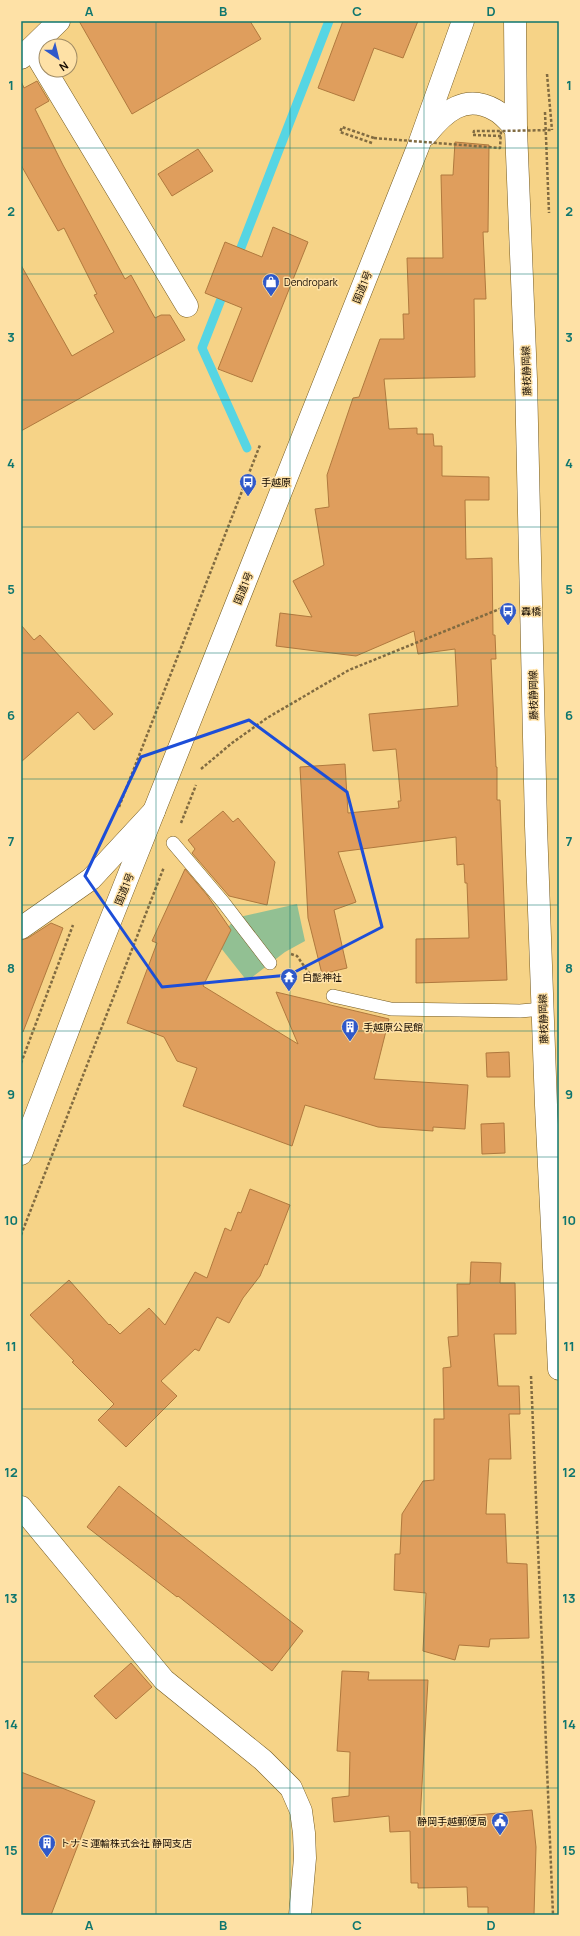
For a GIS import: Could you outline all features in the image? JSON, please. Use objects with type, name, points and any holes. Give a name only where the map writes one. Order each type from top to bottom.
[{"type":"main road","points":[[59,21],[26,53],[187,306]]},
{"type":"main road","name":"国道1号","points":[[21,1154],[94,962],[157,807],[418,147],[463,21]]},
{"type":"main road","name":"藤枝静岡線","points":[[515,21],[506,132],[526,379],[536,826],[543,1009],[553,1104],[559,1369]]},
{"type":"main road","points":[[418,147],[435,124],[449,110],[466,104],[482,104],[496,110],[506,132]]},
{"type":"main road","points":[[21,928],[91,879],[157,807]]},
{"type":"main road","points":[[21,1508],[164,1680],[262,1760],[291,1788],[301,1811],[304,1833],[305,1858],[300,1915]]},
{"type":"lane","points":[[173,843],[223,902],[270,963]]},
{"type":"lane","points":[[333,996],[391,1009],[520,1011],[543,1009]]},
{"type":"path","points":[[506,132],[474,131],[473,135],[552,130],[547,74]]},
{"type":"path","points":[[372,143],[340,132],[342,127],[374,138],[500,148],[506,132]]},
{"type":"path","points":[[117,813],[260,445]]},
{"type":"path","points":[[197,772],[232,743],[267,718],[349,670],[502,608]]},
{"type":"path","points":[[21,1063],[74,922]]},
{"type":"path","points":[[285,952],[297,956],[312,980],[333,996]]},
{"type":"highlighted area","points":[[249,720],[347,792],[382,927],[289,975],[162,987],[85,876],[141,757]]},
{"type":"green space","points":[[297,904],[305,941],[285,952],[247,981],[217,943],[235,918]]},
{"type":"building","points":[[79,21],[250,21],[261,39],[132,114]]},
{"type":"building","points":[[343,21],[418,21],[403,58],[374,48],[354,101],[318,88]]},
{"type":"building","points":[[21,81],[24,88],[37,81],[49,101],[35,109],[63,165],[125,279],[131,275],[155,318],[161,315],[170,315],[185,340],[21,431],[21,265],[72,356],[114,332],[94,295],[97,294],[64,228],[58,231],[21,165]]},
{"type":"building","points":[[455,142],[489,145],[488,232],[483,232],[486,299],[474,299],[475,377],[384,379],[389,429],[417,428],[417,434],[433,434],[434,446],[442,446],[442,476],[489,477],[489,500],[465,500],[466,559],[492,558],[493,635],[495,635],[496,659],[491,659],[497,767],[497,800],[500,800],[507,980],[416,983],[416,939],[469,938],[467,883],[465,883],[464,864],[457,865],[456,837],[338,852],[356,902],[334,910],[347,968],[322,974],[308,918],[300,767],[345,764],[348,813],[399,808],[398,801],[401,801],[396,749],[373,751],[369,714],[458,706],[455,649],[418,654],[414,631],[356,656],[276,646],[280,613],[312,617],[293,581],[324,565],[315,509],[329,507],[327,475],[353,398],[359,397],[380,339],[404,339],[403,314],[409,314],[407,258],[443,258],[441,175],[453,175]]},
{"type":"building","points":[[198,149],[213,171],[172,196],[158,174]]},
{"type":"building","points":[[273,227],[308,242],[252,382],[218,369],[242,308],[205,293],[225,242],[262,257]]},
{"type":"building","points":[[21,625],[34,640],[40,635],[113,714],[94,730],[78,712],[21,762]]},
{"type":"building","points":[[223,811],[233,822],[238,818],[275,862],[267,905],[229,896],[192,853],[195,849],[188,840]]},
{"type":"building","points":[[185,869],[207,895],[231,930],[203,986],[298,1044],[276,992],[389,1019],[374,1079],[468,1085],[465,1129],[433,1127],[433,1131],[378,1127],[305,1105],[292,1146],[183,1106],[197,1068],[177,1061],[164,1037],[127,1023],[157,943],[152,941]]},
{"type":"building","points":[[51,923],[63,928],[23,1032],[21,1031],[21,940],[28,938]]},
{"type":"building","points":[[509,1052],[510,1077],[487,1077],[486,1053]]},
{"type":"building","points":[[504,1123],[505,1153],[482,1154],[481,1124]]},
{"type":"building","points":[[250,1189],[290,1205],[267,1265],[265,1264],[260,1276],[243,1298],[229,1323],[217,1317],[199,1351],[195,1349],[161,1381],[177,1396],[126,1447],[98,1420],[114,1404],[72,1362],[74,1361],[30,1315],[69,1280],[109,1325],[110,1324],[120,1334],[149,1308],[165,1325],[195,1272],[207,1278],[225,1228],[231,1231],[238,1212],[241,1213]]},
{"type":"building","points":[[471,1262],[501,1263],[500,1283],[515,1283],[516,1334],[494,1334],[498,1386],[519,1386],[520,1414],[509,1414],[511,1459],[489,1459],[486,1514],[505,1514],[507,1563],[527,1564],[529,1638],[490,1639],[489,1647],[459,1645],[455,1660],[423,1651],[426,1593],[394,1590],[395,1554],[400,1554],[402,1514],[423,1481],[434,1480],[434,1419],[444,1419],[443,1368],[451,1367],[448,1337],[458,1336],[457,1284],[470,1284]]},
{"type":"building","points":[[119,1486],[303,1631],[272,1671],[178,1596],[177,1597],[87,1527]]},
{"type":"building","points":[[131,1663],[152,1687],[116,1719],[94,1696]]},
{"type":"building","points":[[342,1671],[369,1672],[368,1680],[428,1680],[420,1820],[532,1810],[536,1847],[534,1915],[488,1915],[488,1907],[468,1907],[467,1887],[418,1888],[418,1883],[411,1883],[410,1831],[390,1832],[389,1816],[334,1822],[332,1798],[349,1796],[350,1752],[337,1751]]},
{"type":"building","name":"トナミ運輸株式会社 静岡支店","points":[[21,1772],[95,1801],[51,1915],[21,1915]]},
{"type":"waterway","points":[[237,258],[329,21]]},
{"type":"waterway","points":[[225,289],[202,348],[247,448]]},
{"type":"place","name":"Dendropark","points":[[271,297]]},
{"type":"place","name":"手越原","points":[[248,497]]},
{"type":"place","name":"轟橋","points":[[508,626]]},
{"type":"place","name":"白髭神社","points":[[289,992]]},
{"type":"place","name":"手越原公民館","points":[[350,1042]]},
{"type":"place","name":"静岡手越郵便局","points":[[500,1836]]},
{"type":"place","name":"トナミ運輸株式会社 静岡支店","points":[[47,1858]]}]
